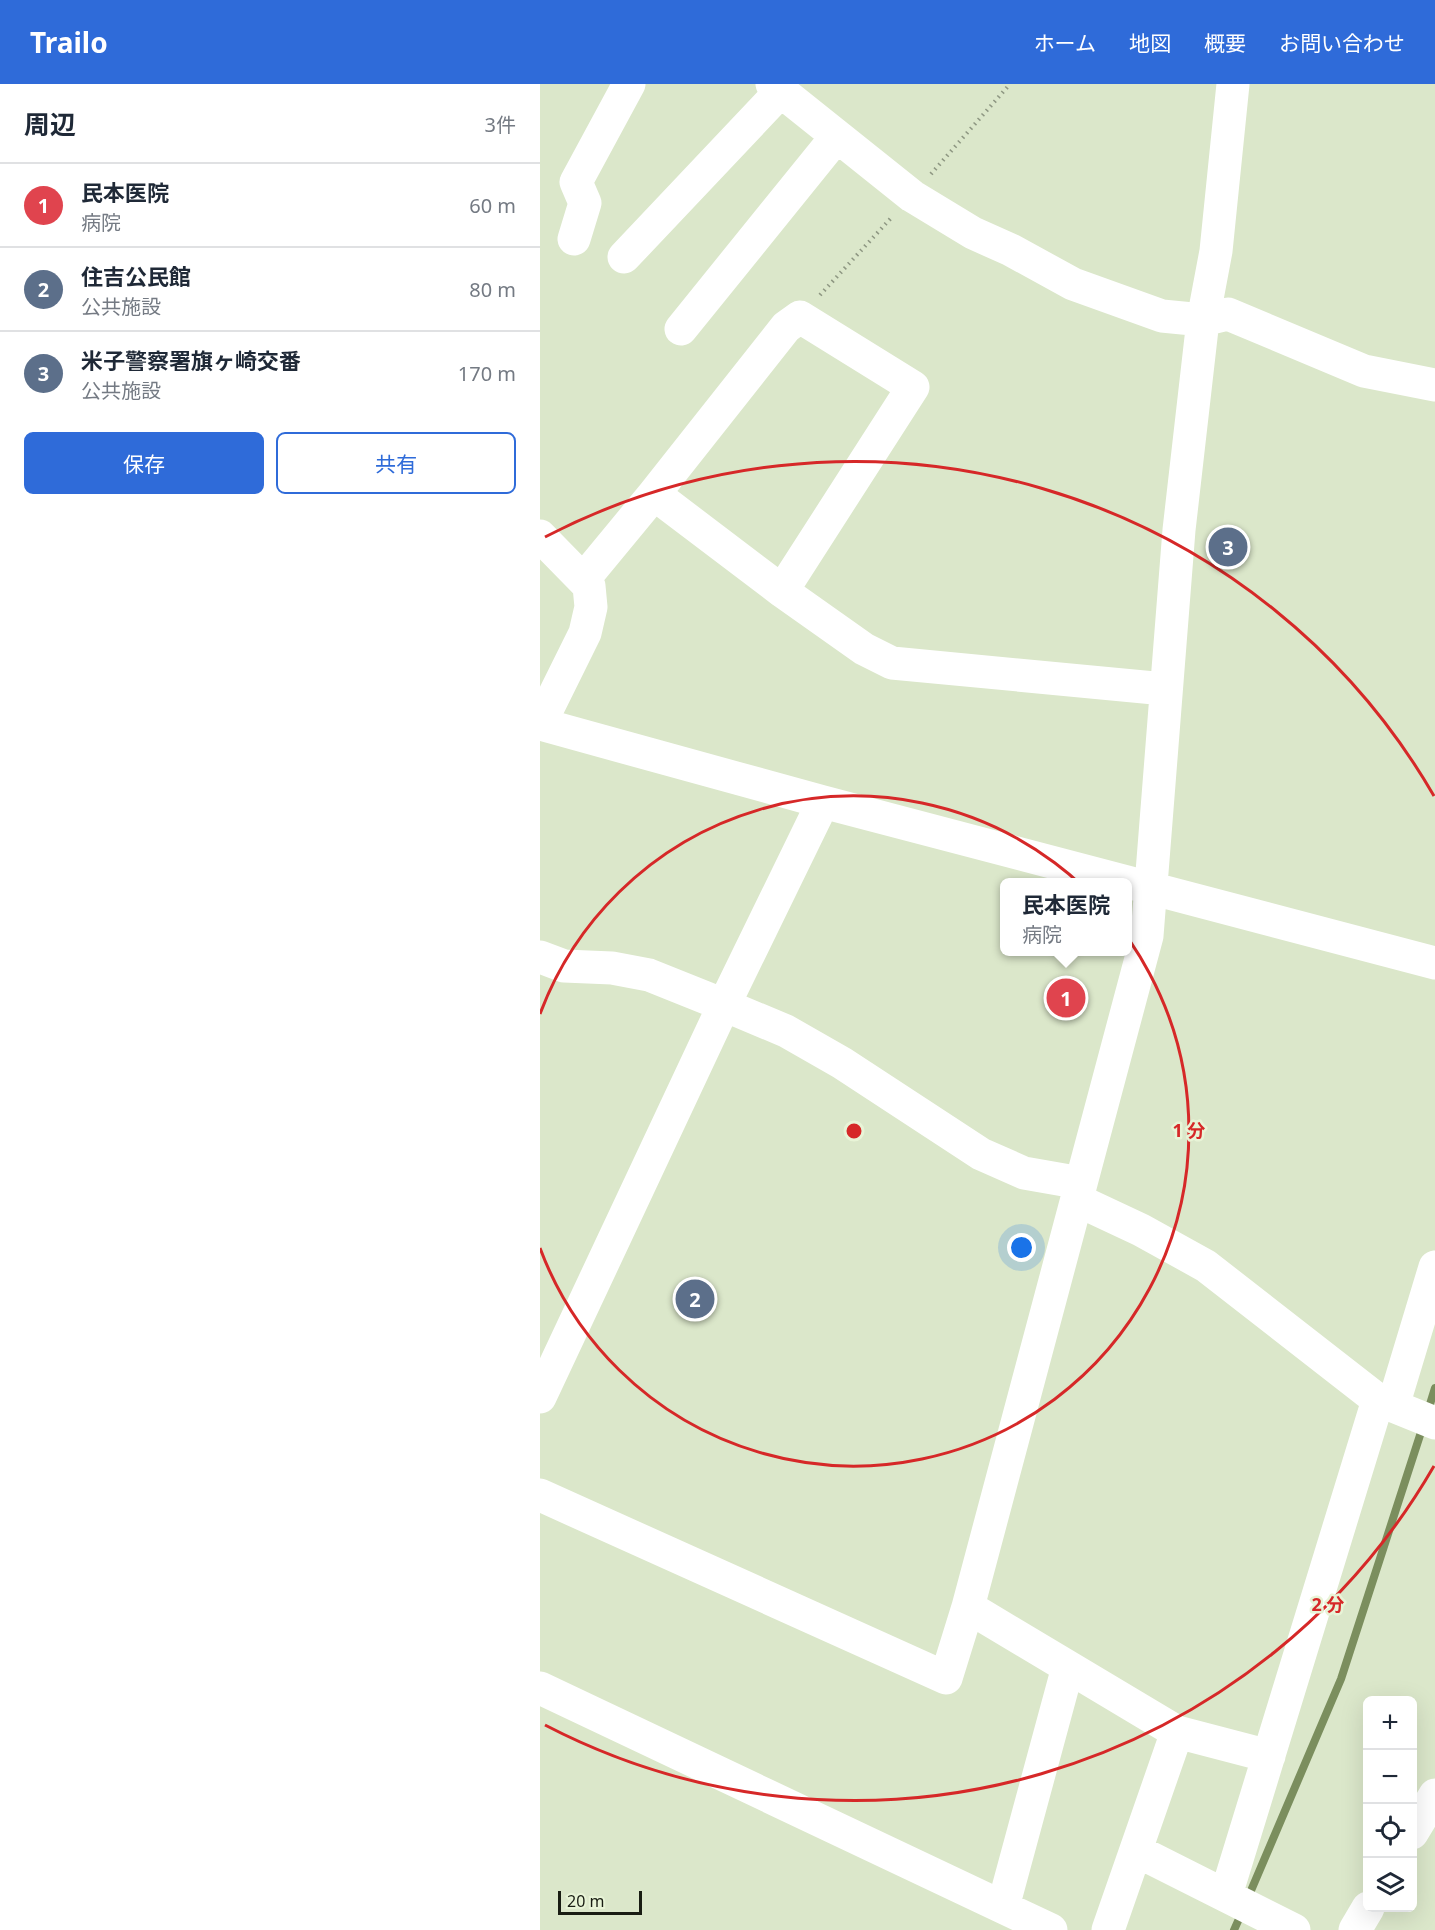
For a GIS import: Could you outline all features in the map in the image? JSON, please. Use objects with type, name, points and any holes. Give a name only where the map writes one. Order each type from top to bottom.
[{"type":"street","points":[[573,239],[585,203],[576,182],[629,84]]},
{"type":"street","points":[[540,1495],[946,1678],[968,1607],[1147,936],[1179,530],[1203,320],[1216,251],[1233,84]]},
{"type":"street","points":[[624,257],[776,88],[912,196],[973,233],[1011,250],[1073,284],[1162,316],[1203,320],[1228,314],[1364,371],[1435,385]]},
{"type":"street","points":[[681,329],[837,136]]},
{"type":"street","points":[[583,580],[786,327],[800,316],[913,387],[782,591]]},
{"type":"street","points":[[654,494],[782,591],[864,649],[892,663],[1165,689]]},
{"type":"street","points":[[540,536],[589,586],[591,607],[585,633],[540,724],[1116,878]]},
{"type":"street","points":[[540,1397],[724,1005],[823,801]]},
{"type":"street","points":[[1132,882],[1435,963]]},
{"type":"street","points":[[540,957],[564,966],[612,968],[649,975],[786,1031],[833,1058],[981,1154],[1024,1173],[1079,1191],[1206,1266],[1385,1403],[1435,1424]]},
{"type":"street","points":[[1226,1895],[1269,1756],[1385,1403],[1435,1267]]},
{"type":"street","points":[[968,1607],[1177,1732],[1269,1756]]},
{"type":"street","points":[[1003,1907],[1068,1667]]},
{"type":"street","points":[[540,1688],[1051,1930]]},
{"type":"street","points":[[1108,1930],[1177,1732]]},
{"type":"street","points":[[1417,1826],[1435,1795]]},
{"type":"street","points":[[1137,1851],[1294,1930]]},
{"type":"street","points":[[1355,1930],[1366,1912]]},
{"type":"waterway","points":[[1427,1414],[1435,1388]]},
{"type":"waterway","points":[[1247,1900],[1341,1679],[1423,1426]]},
{"type":"waterway","points":[[1234,1930],[1242,1912]]},
{"type":"place","name":"米子警察署旗ヶ崎交番","points":[[1228,547]]},
{"type":"place","name":"民本医院","points":[[1066,998]]},
{"type":"place","name":"住吉公民館","points":[[695,1299]]}]
